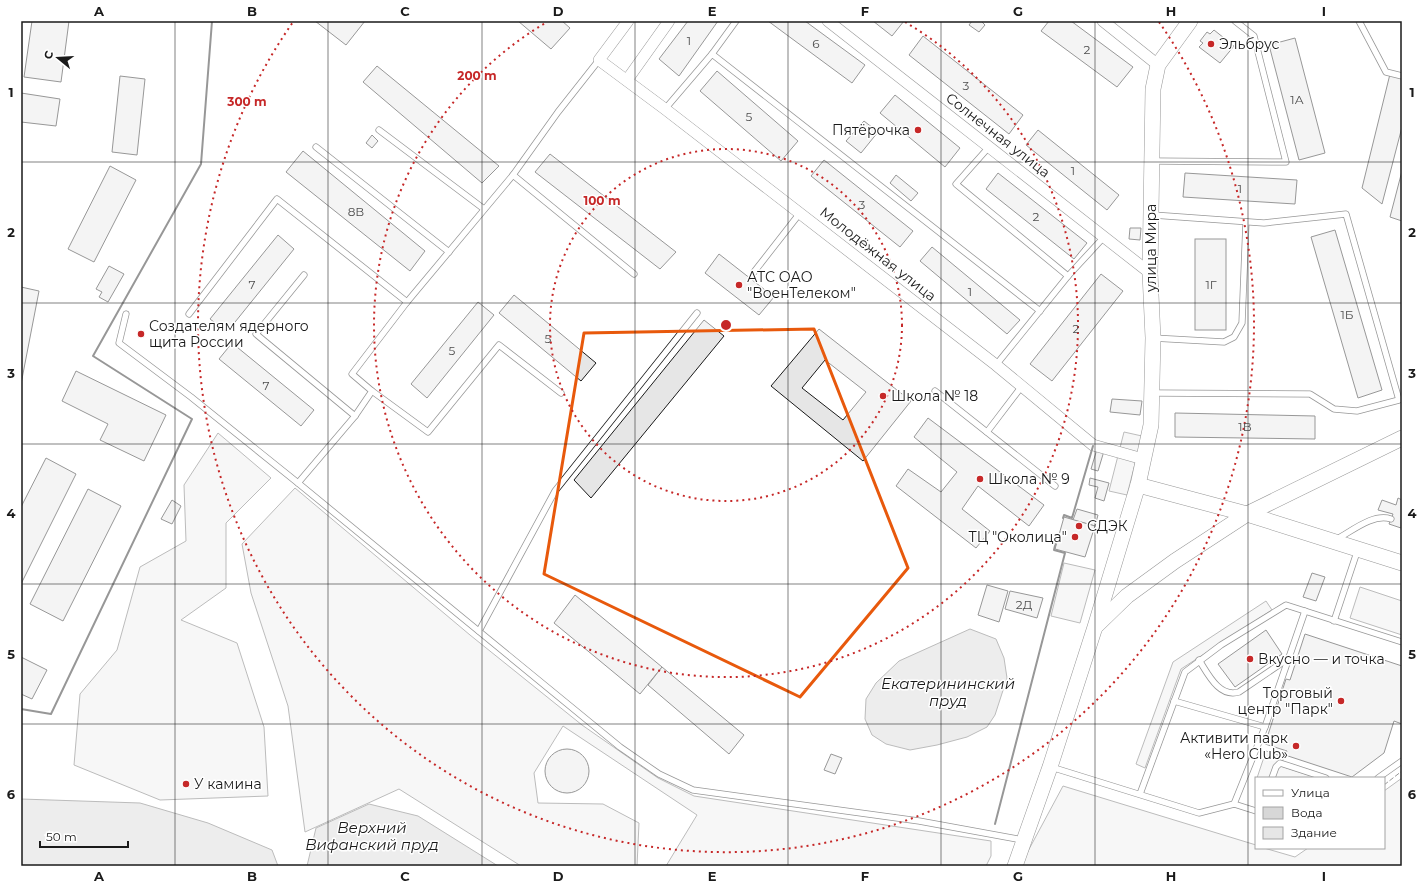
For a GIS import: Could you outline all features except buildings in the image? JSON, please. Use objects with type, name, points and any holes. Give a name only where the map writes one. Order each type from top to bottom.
[{"type":"street","points":[[600,60],[628,21]]},
{"type":"street","points":[[627,80],[669,21]]},
{"type":"street","name":"Солнечная улица","points":[[828,21],[1150,273]]},
{"type":"street","points":[[1103,21],[1158,65]]},
{"type":"street","name":"улица Мира","points":[[1015,866],[1050,767],[1095,627],[1138,485],[1151,424],[1153,338],[1150,273],[1153,89],[1158,65],[1190,21]]},
{"type":"street","name":"Молодёжная улица","points":[[600,60],[996,365],[1093,444],[1143,459]]},
{"type":"street","points":[[1095,627],[1127,596],[1175,561],[1247,514],[1402,438]]},
{"type":"street","points":[[1138,485],[1247,514],[1402,563]]},
{"type":"lane","points":[[665,109],[712,54],[736,21]]},
{"type":"lane","points":[[1152,161],[1286,162],[1254,36],[1235,21]]},
{"type":"lane","points":[[1358,21],[1386,72],[1402,76]]},
{"type":"lane","points":[[712,54],[1040,311]]},
{"type":"lane","points":[[561,393],[499,345],[428,432],[372,391],[352,374],[407,302],[513,175],[558,112],[600,60]]},
{"type":"lane","points":[[379,130],[484,210]]},
{"type":"lane","points":[[316,147],[449,252]]},
{"type":"lane","points":[[989,147],[956,184],[1068,276]]},
{"type":"lane","points":[[513,175],[634,274]]},
{"type":"lane","points":[[189,314],[278,199],[407,302]]},
{"type":"lane","points":[[754,272],[800,213]]},
{"type":"lane","points":[[1151,215],[1264,223],[1346,214],[1399,400],[1357,411],[1334,409],[1310,394],[1152,393]]},
{"type":"lane","points":[[1153,338],[1224,342],[1234,337],[1242,323],[1246,222]]},
{"type":"lane","points":[[996,365],[1068,276],[1104,237]]},
{"type":"lane","points":[[304,275],[256,334],[355,416]]},
{"type":"lane","points":[[479,630],[555,491],[697,313]]},
{"type":"lane","points":[[126,314],[120,343],[191,397],[298,483],[620,747],[659,774],[693,790],[919,821],[1025,840]]},
{"type":"lane","points":[[986,432],[1022,386]]},
{"type":"lane","points":[[298,483],[355,416],[372,391]]},
{"type":"lane","points":[[935,391],[1055,486]]},
{"type":"lane","points":[[1333,541],[1376,518],[1384,517],[1391,519]]},
{"type":"lane","points":[[1334,621],[1358,549]]},
{"type":"lane","points":[[1140,794],[1185,672],[1200,660],[1286,605],[1402,642]]},
{"type":"lane","points":[[1234,804],[1265,728],[1305,611]]},
{"type":"lane","points":[[1200,660],[1215,685],[1225,691],[1234,693],[1289,658]]},
{"type":"lane","points":[[1174,701],[1265,728]]},
{"type":"lane","points":[[1379,777],[1402,761]]},
{"type":"lane","points":[[1272,777],[1276,767],[1280,763],[1323,777]]},
{"type":"lane","points":[[1050,767],[1199,813],[1234,804],[1255,811]]},
{"type":"highlighted area","points":[[814,329],[908,568],[800,697],[544,574],[584,333]]},
{"type":"shaded area","points":[[1124,432],[1142,436],[1127,495],[1109,491]]},
{"type":"shaded area","points":[[218,433],[271,478],[226,523],[226,588],[181,620],[237,643],[264,727],[268,796],[160,800],[74,765],[80,694],[117,650],[140,567],[186,541],[184,485]]},
{"type":"shaded area","points":[[295,488],[470,635],[582,725],[658,778],[694,796],[991,841],[991,856],[986,866],[666,866],[697,815],[563,726],[534,773],[538,803],[603,804],[639,823],[637,866],[521,866],[399,789],[305,832],[288,706],[251,593],[242,544]]},
{"type":"shaded area","points":[[1064,563],[1095,570],[1080,623],[1051,616]]},
{"type":"shaded area","points":[[1360,587],[1402,601],[1402,635],[1350,618]]},
{"type":"shaded area","points":[[1266,601],[1272,610],[1181,669],[1145,768],[1136,764],[1173,662]]},
{"type":"shaded area","points":[[1266,751],[1284,757],[1281,766],[1315,777],[1257,777]]},
{"type":"shaded area","points":[[1402,778],[1402,866],[1020,866],[1063,786],[1255,845],[1255,849],[1267,849],[1295,857],[1307,849],[1385,849],[1385,790]]},
{"type":"water","name":"Екатерининский пруд","points":[[970,629],[996,639],[1004,658],[1007,678],[995,715],[987,727],[967,737],[910,750],[886,744],[872,735],[865,719],[866,699],[876,683],[899,661]]},
{"type":"water","points":[[21,799],[140,803],[208,823],[272,850],[278,866],[21,866]]},
{"type":"water","name":"Верхний Вифанский пруд","points":[[369,804],[418,816],[498,866],[307,866],[316,828]]},
{"type":"fence","points":[[1385,784],[1402,771]]},
{"type":"wall","points":[[21,709],[51,714],[192,419],[93,356],[201,164],[212,21]]},
{"type":"wall","points":[[1063,518],[1064,515],[1072,518],[1093,446]]},
{"type":"wall","points":[[995,824],[1065,553],[1054,550],[1057,537]]},
{"type":"place","name":"Эльбрус","points":[[1211,44]]},
{"type":"place","name":"Пятёрочка","points":[[918,130]]},
{"type":"place","name":"АТС ОАО \"ВоенТелеком\"","points":[[739,285]]},
{"type":"place","name":"Создателям ядерного щита России","points":[[141,334]]},
{"type":"place","name":"Школа № 18","points":[[883,396]]},
{"type":"place","name":"Школа № 9","points":[[980,479]]},
{"type":"place","name":"СДЭК","points":[[1079,526]]},
{"type":"place","name":"ТЦ \"Околица\"","points":[[1075,537]]},
{"type":"place","name":"Вкусно — и точка","points":[[1250,659]]},
{"type":"place","name":"Торговый центр \"Парк\"","points":[[1341,701]]},
{"type":"place","name":"Активити парк «Hero Club»","points":[[1296,746]]},
{"type":"place","name":"У камина","points":[[186,784]]}]
